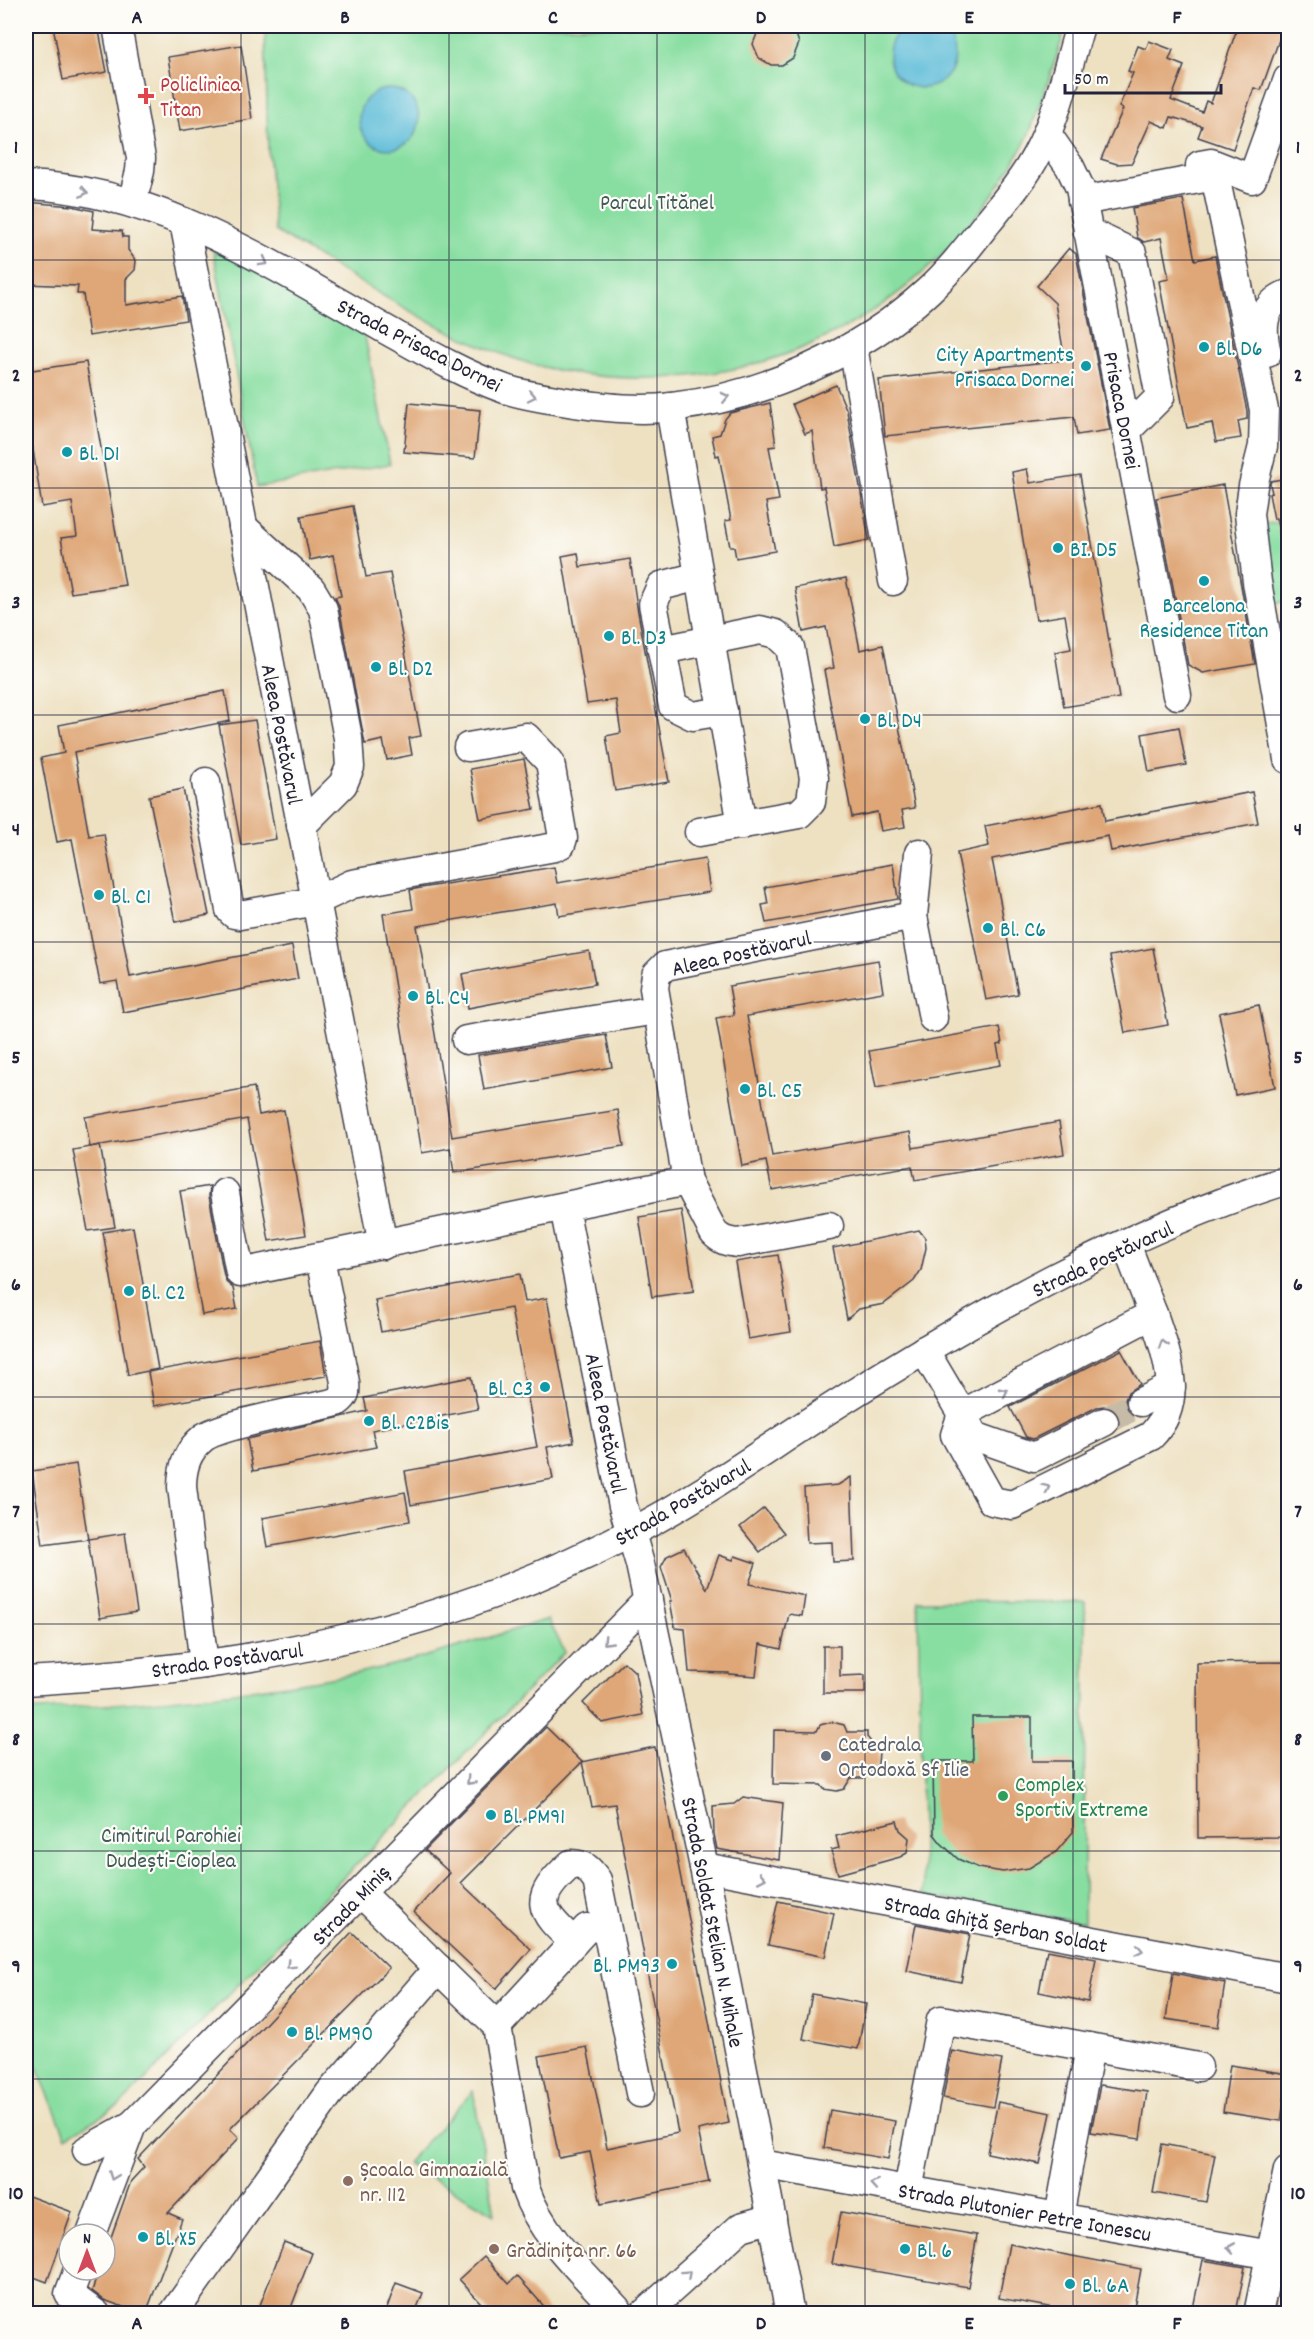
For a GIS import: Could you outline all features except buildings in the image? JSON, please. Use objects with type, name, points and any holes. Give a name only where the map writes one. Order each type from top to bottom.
[{"type":"street","points":[[117,26],[141,158],[132,203]]},
{"type":"street","name":"Strada Prisaca Dornei","points":[[26,185],[89,192],[132,203],[184,222],[231,244],[447,363],[504,389],[582,405],[670,408],[735,395],[773,382],[853,346],[900,314],[929,290],[1022,178],[1047,134],[1080,26]]},
{"type":"street","points":[[1081,195],[1211,163],[1252,179],[1288,79]]},
{"type":"street","name":"Prisaca Dornei","points":[[1047,134],[1070,167],[1081,195],[1177,695]]},
{"type":"street","points":[[1081,195],[1215,176],[1264,410],[1263,447],[1253,486],[1249,514],[1257,582],[1288,759]]},
{"type":"street","name":"Aleea Postăvarul","points":[[184,222],[383,1245]]},
{"type":"street","points":[[1088,232],[1132,253],[1160,397],[1127,430]]},
{"type":"street","points":[[1280,420],[1262,333],[1266,311],[1274,302],[1288,294]]},
{"type":"street","points":[[853,346],[893,581]]},
{"type":"street","points":[[670,408],[742,825]]},
{"type":"street","points":[[243,527],[311,588],[323,609],[348,738],[350,767],[343,784],[301,826]]},
{"type":"street","points":[[699,576],[661,586],[653,604],[673,706],[693,716],[723,711]]},
{"type":"street","points":[[662,650],[760,630],[776,634],[790,647],[814,778],[811,802],[799,814],[699,832]]},
{"type":"street","points":[[206,782],[230,910],[234,914],[316,901],[351,884],[555,847],[561,844],[563,838],[550,762],[526,737],[468,747]]},
{"type":"street","points":[[919,853],[913,916],[933,1018]]},
{"type":"street","name":"Aleea Postăvarul","points":[[829,1226],[738,1243],[727,1242],[714,1233],[687,1181],[657,1010],[654,988],[656,975],[665,966],[913,916]]},
{"type":"street","points":[[466,1040],[657,1010]]},
{"type":"street","name":"Strada Postăvarul","points":[[26,1681],[204,1664],[321,1645],[443,1613],[543,1575],[631,1533],[707,1490],[835,1405],[924,1350],[1047,1282],[1126,1244],[1232,1199],[1288,1180]]},
{"type":"street","points":[[225,1193],[240,1273],[687,1181]]},
{"type":"street","name":"Aleea Postăvarul","points":[[564,1208],[623,1506],[631,1533]]},
{"type":"street","points":[[1126,1244],[1154,1314],[1170,1366],[1171,1388],[1165,1416],[1160,1426],[1151,1436],[1012,1505],[992,1501],[955,1435],[962,1414],[1154,1314]]},
{"type":"street","points":[[204,1664],[182,1487],[182,1470],[187,1457],[205,1436],[237,1425],[337,1402],[343,1398],[346,1392],[345,1382],[320,1258]]},
{"type":"street","points":[[924,1350],[974,1436],[1034,1457],[1104,1422]]},
{"type":"street","points":[[1141,1402],[1171,1388]]},
{"type":"street","name":"Strada Soldat Stelian N. Mihale","points":[[631,1533],[648,1600],[704,1867],[790,2313]]},
{"type":"street","name":"Strada Miniș","points":[[96,2222],[132,2125],[648,1600]]},
{"type":"street","points":[[574,1942],[551,1921],[543,1907],[546,1891],[557,1876],[571,1864],[581,1864],[589,1869],[597,1880],[640,2093]]},
{"type":"street","name":"Strada Ghiță Șerban Soldat","points":[[704,1867],[1288,1978]]},
{"type":"street","points":[[361,1893],[498,2026],[525,2188],[529,2200],[541,2223],[621,2313]]},
{"type":"street","points":[[498,2026],[604,1908]]},
{"type":"street","points":[[173,2313],[329,2094],[438,1968]]},
{"type":"street","points":[[908,2190],[941,2020],[1198,2067]]},
{"type":"street","points":[[1059,2217],[1090,2047]]},
{"type":"street","points":[[87,2150],[132,2125]]},
{"type":"street","name":"Strada Plutonier Petre Ionescu","points":[[761,2164],[1279,2256]]},
{"type":"street","points":[[1258,2313],[1279,2256],[1288,2170]]},
{"type":"street","points":[[644,2313],[741,2227],[772,2218]]},
{"type":"green space","name":"Parcul Titănel","points":[[265,26],[1066,26],[1031,130],[1024,144],[991,196],[953,243],[909,284],[861,318],[809,345],[753,364],[694,375],[632,378],[566,372],[528,363],[494,351],[430,322],[275,231],[268,150]]},
{"type":"green space","points":[[211,238],[361,316],[390,464],[257,487]]},
{"type":"green space","points":[[1288,520],[1288,601],[1272,604],[1258,526]]},
{"type":"green space","points":[[918,1601],[1085,1602],[1084,1923],[923,1895]]},
{"type":"green space","name":"Cimitirul Parohiei Dudești-Cioplea","points":[[548,1619],[565,1652],[120,2105],[66,2137],[26,2041],[26,1711],[145,1701],[303,1683],[368,1671],[420,1658]]},
{"type":"green space","points":[[473,2091],[495,2214],[407,2163]]},
{"type":"water","points":[[922,22],[935,25],[945,32],[952,42],[955,55],[952,68],[945,78],[935,85],[922,88],[909,85],[899,78],[892,68],[889,55],[892,42],[899,32],[909,25]]},
{"type":"water","points":[[389,89],[406,94],[414,102],[419,119],[414,136],[406,144],[389,149],[372,144],[364,136],[359,119],[364,102],[372,94]]},
{"type":"tunnel","points":[[1104,1422],[1141,1402]]},
{"type":"place","name":"Policlinica Titan","points":[[146,96]]},
{"type":"place","name":"Bl. D6","points":[[1204,347]]},
{"type":"place","name":"City Apartments Prisaca Dornei","points":[[1086,366]]},
{"type":"place","name":"Bl. D1","points":[[67,452]]},
{"type":"place","name":"BI. D5","points":[[1058,548]]},
{"type":"place","name":"Barcelona Residence Titan","points":[[1204,581]]},
{"type":"place","name":"Bl. D3","points":[[609,636]]},
{"type":"place","name":"Bl. D2","points":[[376,667]]},
{"type":"place","name":"Bl. D4","points":[[865,719]]},
{"type":"place","name":"Bl. C1","points":[[99,895]]},
{"type":"place","name":"Bl. C6","points":[[988,928]]},
{"type":"place","name":"Bl. C4","points":[[413,996]]},
{"type":"place","name":"Bl. C5","points":[[745,1089]]},
{"type":"place","name":"Bl. C2","points":[[129,1291]]},
{"type":"place","name":"Bl. C3","points":[[545,1387]]},
{"type":"place","name":"Bl. C2Bis","points":[[369,1421]]},
{"type":"place","name":"Catedrala Ortodoxă Sf Ilie","points":[[826,1756]]},
{"type":"place","name":"Complex Sportiv Extreme","points":[[1003,1796]]},
{"type":"place","name":"Bl. PM91","points":[[491,1815]]},
{"type":"place","name":"Bl. PM93","points":[[672,1964]]},
{"type":"place","name":"Bl. PM90","points":[[292,2032]]},
{"type":"place","name":"Școala Gimnazială nr. 112","points":[[348,2181]]},
{"type":"place","name":"Bl. X5","points":[[143,2237]]},
{"type":"place","name":"Grădinița nr. 66","points":[[494,2249]]},
{"type":"place","name":"Bl. 6","points":[[905,2249]]},
{"type":"place","name":"Bl. 6A","points":[[1070,2284]]}]
